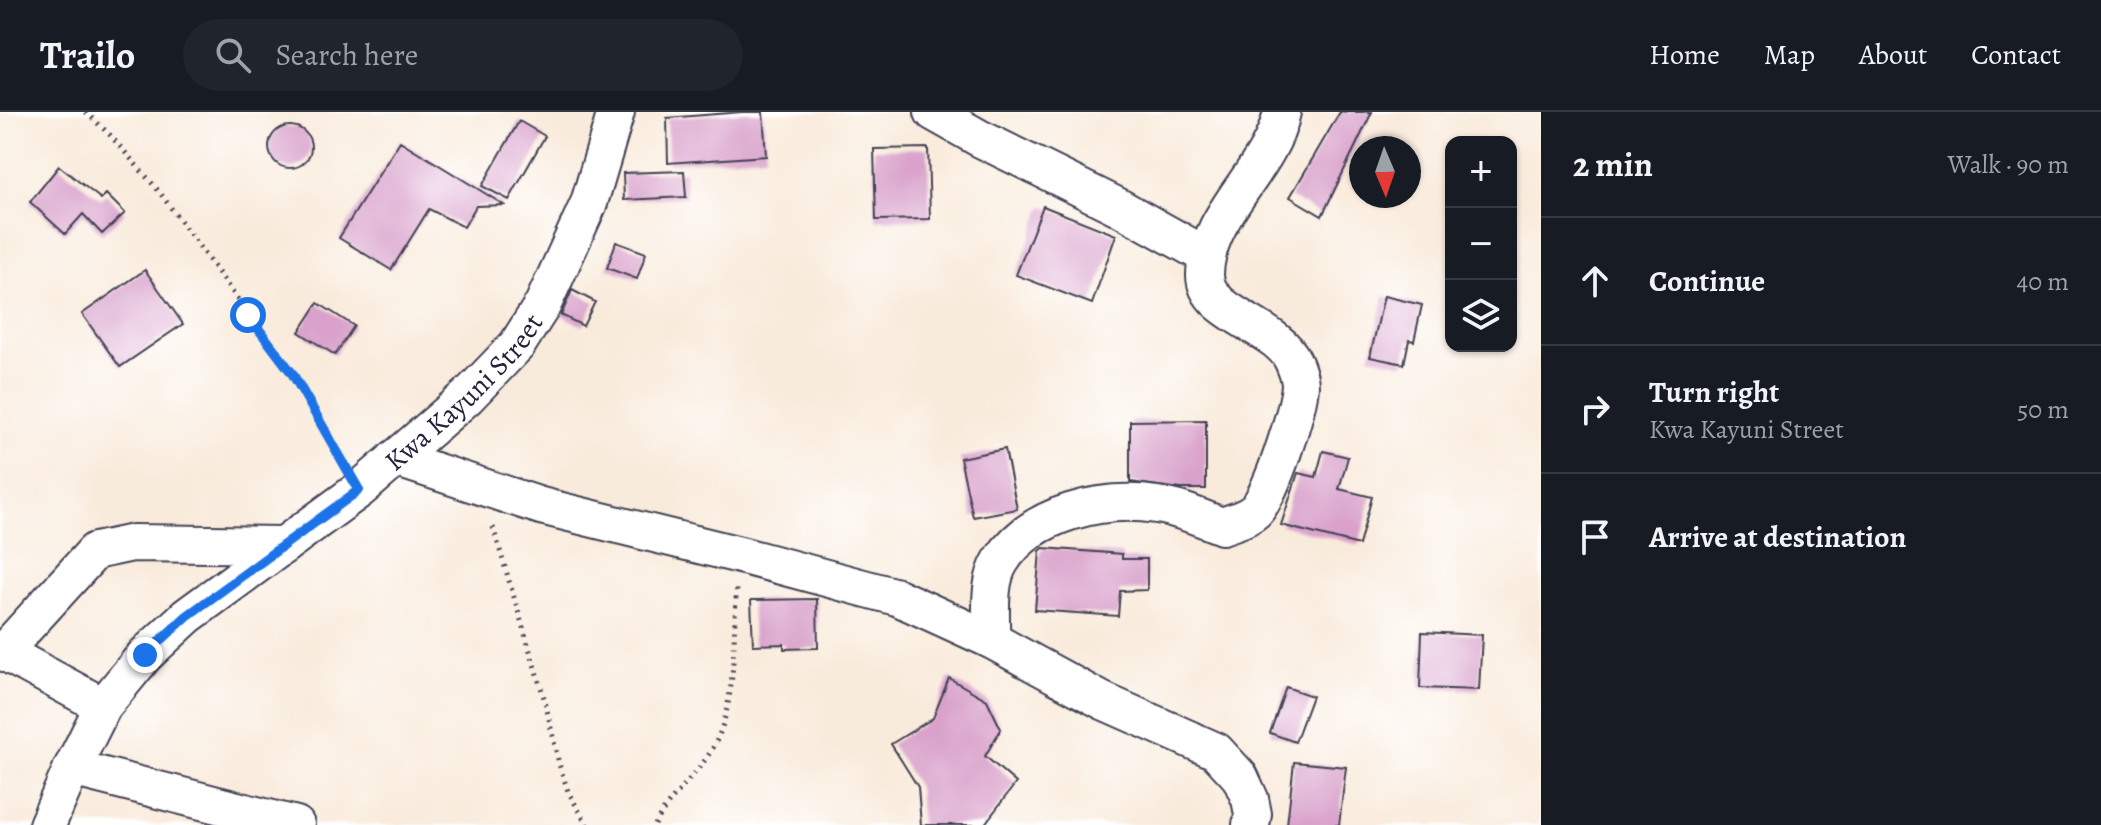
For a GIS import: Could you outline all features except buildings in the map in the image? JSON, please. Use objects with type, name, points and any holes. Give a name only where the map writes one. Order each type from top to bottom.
[{"type":"street","name":"Kwa Kayuni Street","points":[[47,825],[103,706],[145,655],[187,616],[359,490],[467,397],[517,345],[543,304],[589,203],[616,112]]},
{"type":"street","points":[[933,112],[1207,256]]},
{"type":"street","points":[[991,640],[992,592],[1000,562],[1018,541],[1042,524],[1075,510],[1125,502],[1160,505],[1222,526],[1256,510],[1263,498],[1281,457],[1300,383],[1293,359],[1279,343],[1242,316],[1222,308],[1205,280],[1211,238],[1262,161],[1280,124],[1282,112]]},
{"type":"street","points":[[395,458],[541,506],[897,597],[991,640],[1103,701],[1216,751],[1240,777],[1250,799],[1253,814],[1251,825]]},
{"type":"street","points":[[103,706],[2,651],[95,551],[133,543],[284,545]]},
{"type":"street","points":[[72,768],[296,825]]},
{"type":"path","points":[[86,112],[158,190],[292,373],[359,490]]},
{"type":"path","points":[[482,487],[541,686],[559,764],[568,791],[587,825]]},
{"type":"path","points":[[655,825],[672,797],[703,761],[721,726],[732,668],[740,555]]},
{"type":"route","points":[[145,655],[187,616],[359,490],[292,373],[248,315]]}]
